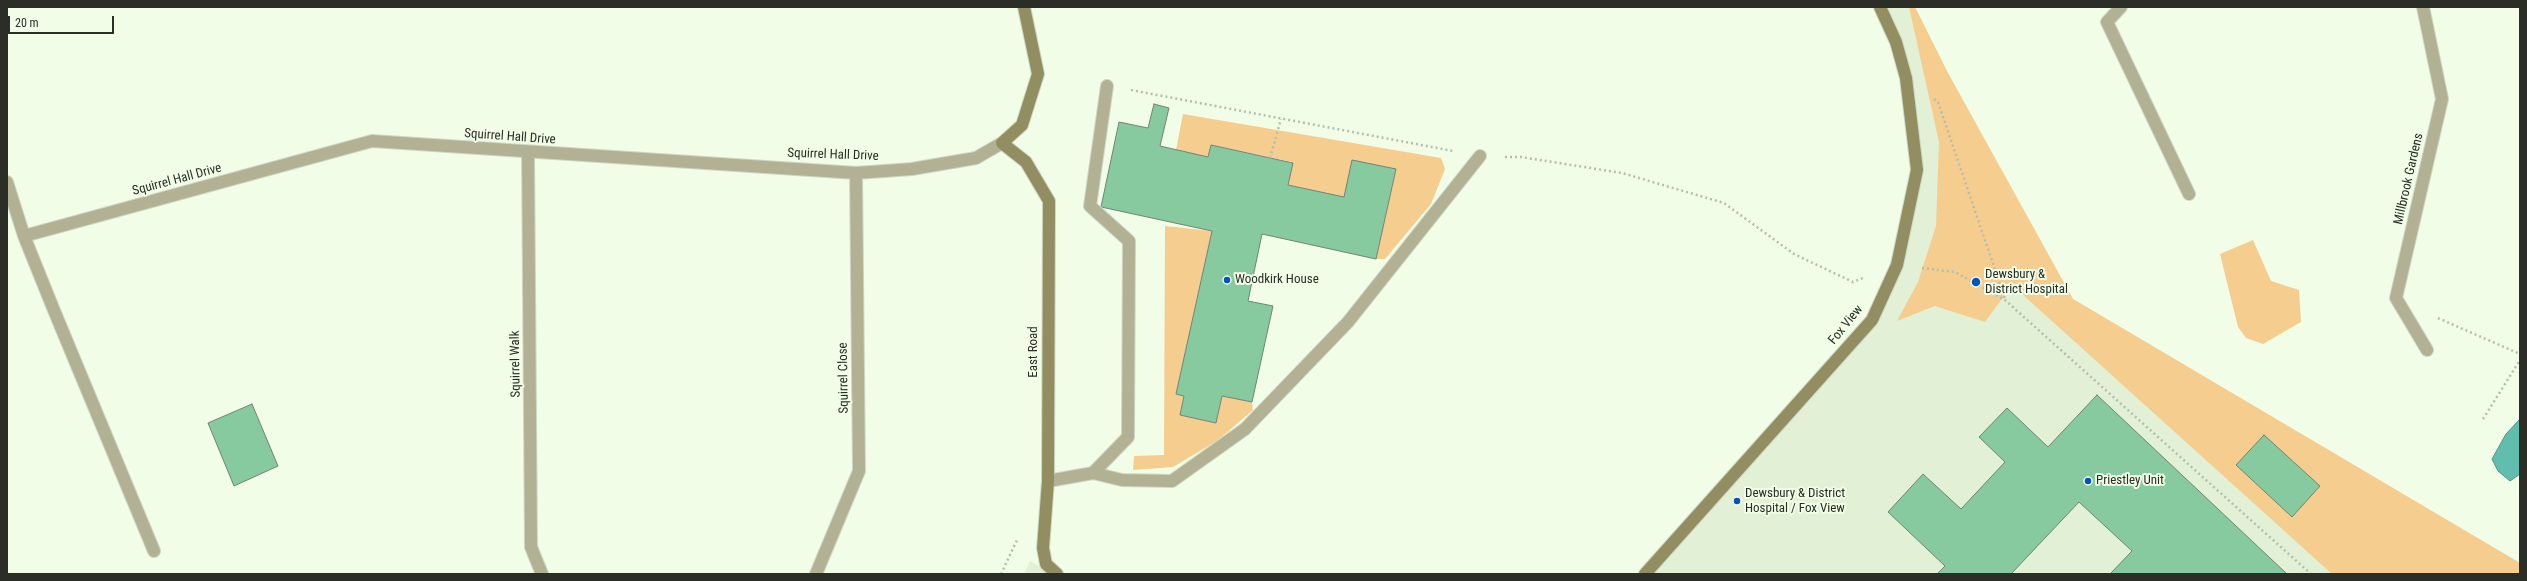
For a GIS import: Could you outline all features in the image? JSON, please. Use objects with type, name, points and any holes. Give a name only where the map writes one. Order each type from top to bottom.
[{"type":"street","points":[[1002,144],[1022,125],[1038,74],[1024,7]]},
{"type":"street","name":"Fox View","points":[[1645,574],[1872,320],[1897,265],[1917,170],[1906,78],[1896,42],[1880,7]]},
{"type":"street","points":[[2121,7],[2107,22],[2189,194]]},
{"type":"street","name":"Millbrook Gardens","points":[[2423,7],[2442,98],[2396,298],[2427,350]]},
{"type":"street","points":[[1093,473],[1128,437],[1128,242],[1090,206],[1107,86]]},
{"type":"street","name":"Squirrel Hall Drive","points":[[24,236],[372,140],[528,152],[856,173],[912,169],[976,158],[1002,144]]},
{"type":"street","name":"East Road","points":[[1002,144],[1026,162],[1049,201],[1048,481],[1043,548],[1046,564],[1057,574]]},
{"type":"street","name":"Squirrel Walk","points":[[528,152],[531,547],[542,574]]},
{"type":"street","points":[[1048,481],[1093,473],[1122,480],[1172,480],[1245,429],[1348,322],[1480,156]]},
{"type":"street","name":"Squirrel Close","points":[[816,574],[859,471],[856,173]]},
{"type":"street","points":[[7,182],[24,236],[154,551]]},
{"type":"path","points":[[1906,78],[1938,102],[2005,300]]},
{"type":"path","points":[[1107,86],[1480,156],[1521,157],[1622,173],[1724,203],[1794,254],[1853,282],[1897,265],[1955,272],[2005,300],[2312,574]]},
{"type":"path","points":[[1270,158],[1281,119]]},
{"type":"path","points":[[2435,317],[2520,354]]},
{"type":"path","points":[[2483,419],[2520,360]]},
{"type":"shaded area","name":"Dewsbury & District Hospital","points":[[1880,7],[1915,7],[1948,73],[2073,299],[2520,563],[2520,574],[1645,574],[1872,320],[1897,265],[1917,170],[1906,78]]},
{"type":"shaded area","points":[[1909,7],[1915,7],[1948,73],[2073,299],[2520,563],[2520,574],[2332,574],[2012,285],[1985,322],[1935,306],[1897,321],[1918,282],[1936,226],[1939,142]]},
{"type":"shaded area","points":[[1183,114],[1441,158],[1445,169],[1431,204],[1385,259],[1376,259],[1396,169],[1344,197],[1288,185],[1292,162],[1211,145],[1208,157],[1176,150]]},
{"type":"shaded area","points":[[1165,226],[1212,231],[1176,394],[1184,396],[1180,415],[1216,423],[1222,396],[1252,402],[1253,410],[1217,441],[1173,467],[1133,470],[1134,456],[1164,455]]},
{"type":"shaded area","points":[[2253,240],[2271,281],[2299,290],[2301,322],[2263,344],[2246,338],[2238,327],[2220,254]]},
{"type":"shaded area","points":[[1030,561],[1053,574],[1024,574]]},
{"type":"water","points":[[2520,419],[2520,474],[2510,481],[2498,471],[2492,459],[2506,434]]},
{"type":"building","name":"Woodkirk House","points":[[1154,104],[1169,108],[1160,146],[1208,157],[1211,145],[1293,163],[1288,185],[1344,197],[1352,160],[1396,169],[1376,259],[1262,234],[1248,301],[1273,306],[1252,402],[1222,396],[1216,423],[1180,415],[1184,396],[1176,394],[1212,231],[1101,207],[1119,122],[1148,128]]},
{"type":"building","name":"Priestley Unit","points":[[2097,395],[2287,574],[2110,574],[2132,551],[2079,502],[2011,574],[1937,574],[1945,566],[1888,512],[1923,474],[1961,509],[2005,462],[1979,437],[2007,408],[2048,447]]},
{"type":"building","points":[[252,404],[278,466],[234,486],[208,423]]},
{"type":"building","points":[[2264,435],[2320,486],[2292,517],[2236,465]]},
{"type":"place","name":"Woodkirk House","points":[[1227,280]]},
{"type":"place","name":"Dewsbury & District Hospital","points":[[1976,282]]},
{"type":"place","name":"Priestley Unit","points":[[2088,481]]},
{"type":"place","name":"Dewsbury & District Hospital / Fox View","points":[[1737,501]]}]
